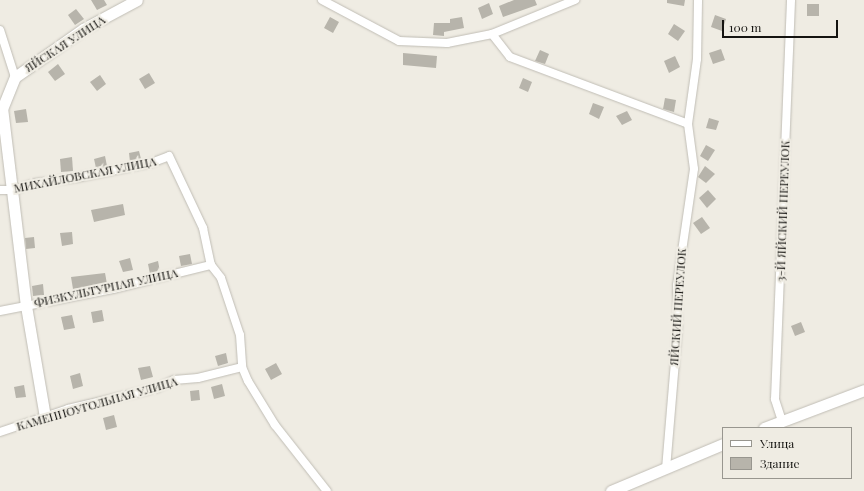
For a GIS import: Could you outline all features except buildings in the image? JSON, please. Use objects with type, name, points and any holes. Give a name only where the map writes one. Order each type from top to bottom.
[{"type":"street","name":"ЯЙСКАЯ УЛИЦА","points":[[15,77],[83,29],[137,0]]},
{"type":"street","points":[[322,0],[399,41],[447,43],[492,34],[575,0]]},
{"type":"street","name":"ЯЙСКИЙ ПЕРЕУЛОК","points":[[666,468],[678,326],[677,286],[694,169],[688,124],[697,59],[698,0]]},
{"type":"street","name":"3-Й ЯЙСКИЙ ПЕРЕУЛОК","points":[[782,421],[775,399],[791,0]]},
{"type":"street","points":[[0,30],[15,77],[2,109],[14,190],[26,306],[45,417]]},
{"type":"street","points":[[492,34],[510,57],[688,124]]},
{"type":"street","name":"МИХАЙЛОВСКАЯ УЛИЦА","points":[[0,190],[14,190],[36,183],[76,178],[151,163],[169,156],[203,228],[211,265]]},
{"type":"street","points":[[211,265],[221,278],[240,335],[242,366],[275,425],[327,491]]},
{"type":"street","name":"ФИЗКУЛЬТУРНАЯ УЛИЦА","points":[[0,311],[113,289],[211,265]]},
{"type":"street","name":"КАМЕННОУГОЛЬНАЯ УЛИЦА","points":[[0,432],[45,417],[157,388],[174,380],[198,378],[242,366]]},
{"type":"street","points":[[767,427],[864,390]]},
{"type":"street","points":[[611,491],[722,444]]}]
